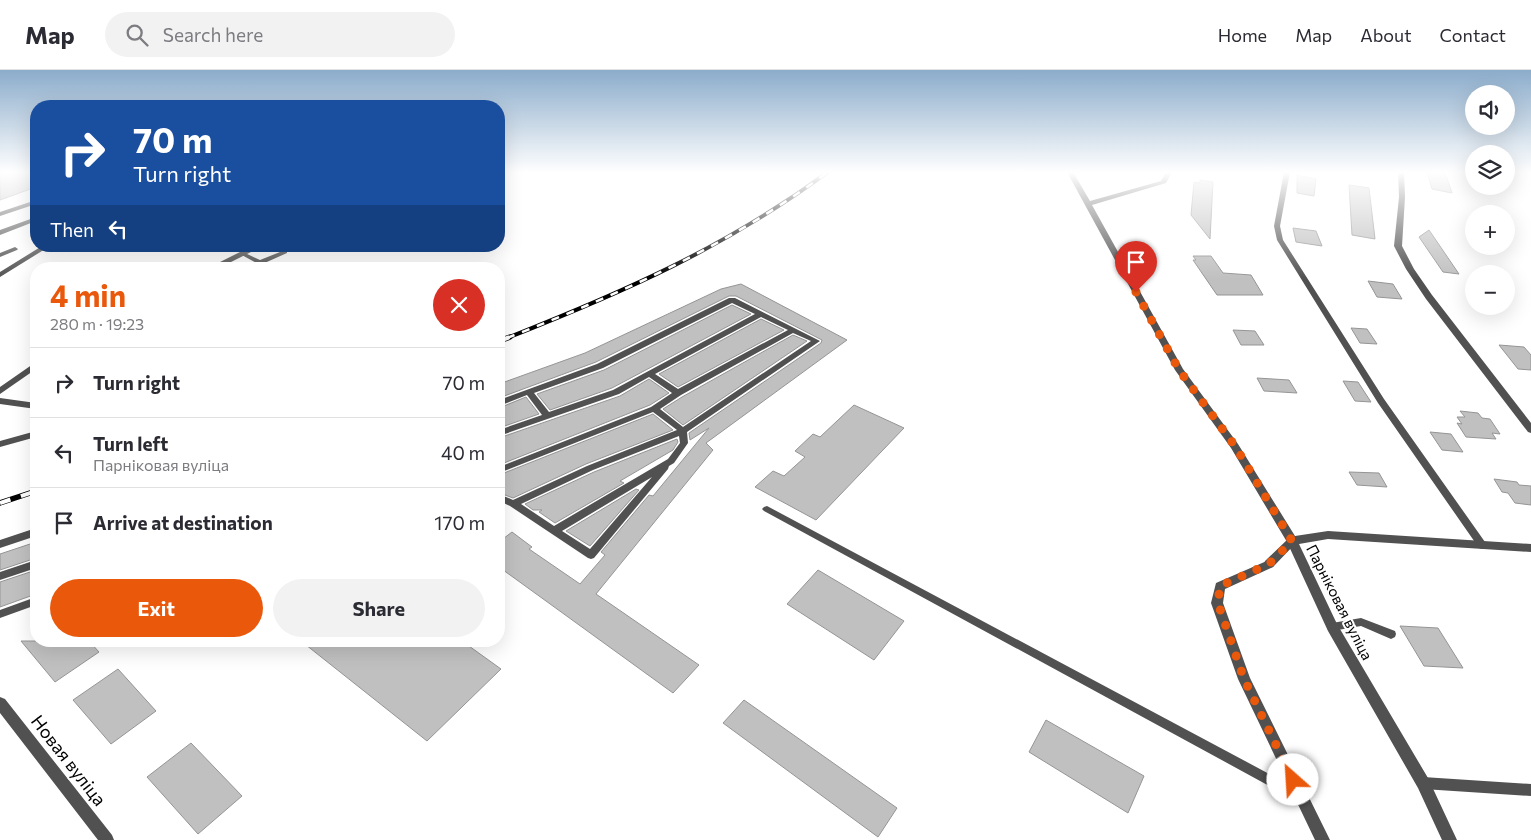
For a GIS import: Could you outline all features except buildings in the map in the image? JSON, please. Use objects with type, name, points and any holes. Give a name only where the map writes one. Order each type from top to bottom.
[{"type":"street","name":"Парніковая вуліца","points":[[1090,208],[1179,370],[1235,446],[1292,541],[1332,627],[1423,783],[1450,840]]},
{"type":"street","points":[[1401,208],[1398,246],[1410,269],[1429,297],[1531,430]]},
{"type":"street","points":[[0,233],[30,221]]},
{"type":"street","points":[[225,262],[245,252]]},
{"type":"street","points":[[0,391],[30,369]]},
{"type":"street","points":[[1292,541],[1328,535],[1531,548]]},
{"type":"street","points":[[1269,564],[1220,586],[1218,603],[1244,679],[1323,840]]},
{"type":"street","name":"Новая вуліца","points":[[0,703],[107,840]]},
{"type":"lane","points":[[0,214],[18,208]]},
{"type":"lane","points":[[1280,208],[1277,226],[1280,240],[1381,401],[1482,545]]},
{"type":"lane","points":[[0,255],[16,249]]},
{"type":"lane","points":[[0,275],[37,252]]},
{"type":"lane","points":[[262,262],[284,252]]},
{"type":"lane","points":[[243,254],[258,262]]},
{"type":"lane","points":[[505,401],[600,366],[732,300],[816,341],[683,430],[590,468],[513,504]]},
{"type":"lane","points":[[505,431],[616,392],[761,314]]},
{"type":"lane","points":[[505,468],[654,409],[678,393],[793,330]]},
{"type":"lane","points":[[650,374],[678,393]]},
{"type":"lane","points":[[529,392],[547,416]]},
{"type":"lane","points":[[0,400],[30,405]]},
{"type":"lane","points":[[505,500],[591,555],[684,443],[683,430],[654,409]]},
{"type":"lane","points":[[0,444],[30,436]]},
{"type":"lane","points":[[554,531],[670,461]]},
{"type":"lane","points":[[767,509],[1301,797]]},
{"type":"lane","points":[[0,544],[30,534]]},
{"type":"lane","points":[[1269,564],[1292,541]]},
{"type":"lane","points":[[0,576],[30,566]]},
{"type":"lane","points":[[0,614],[30,603]]},
{"type":"lane","points":[[1332,627],[1361,622],[1391,634]]},
{"type":"lane","points":[[1423,783],[1531,790]]},
{"type":"railway","points":[[507,338],[592,303],[673,266],[775,208]]},
{"type":"railway","points":[[505,339],[510,337]]},
{"type":"railway","points":[[0,503],[30,493]]},
{"type":"route","points":[[1136,292],[1179,370],[1235,446],[1292,541],[1269,564],[1220,586],[1218,603],[1244,679],[1293,780]]}]
